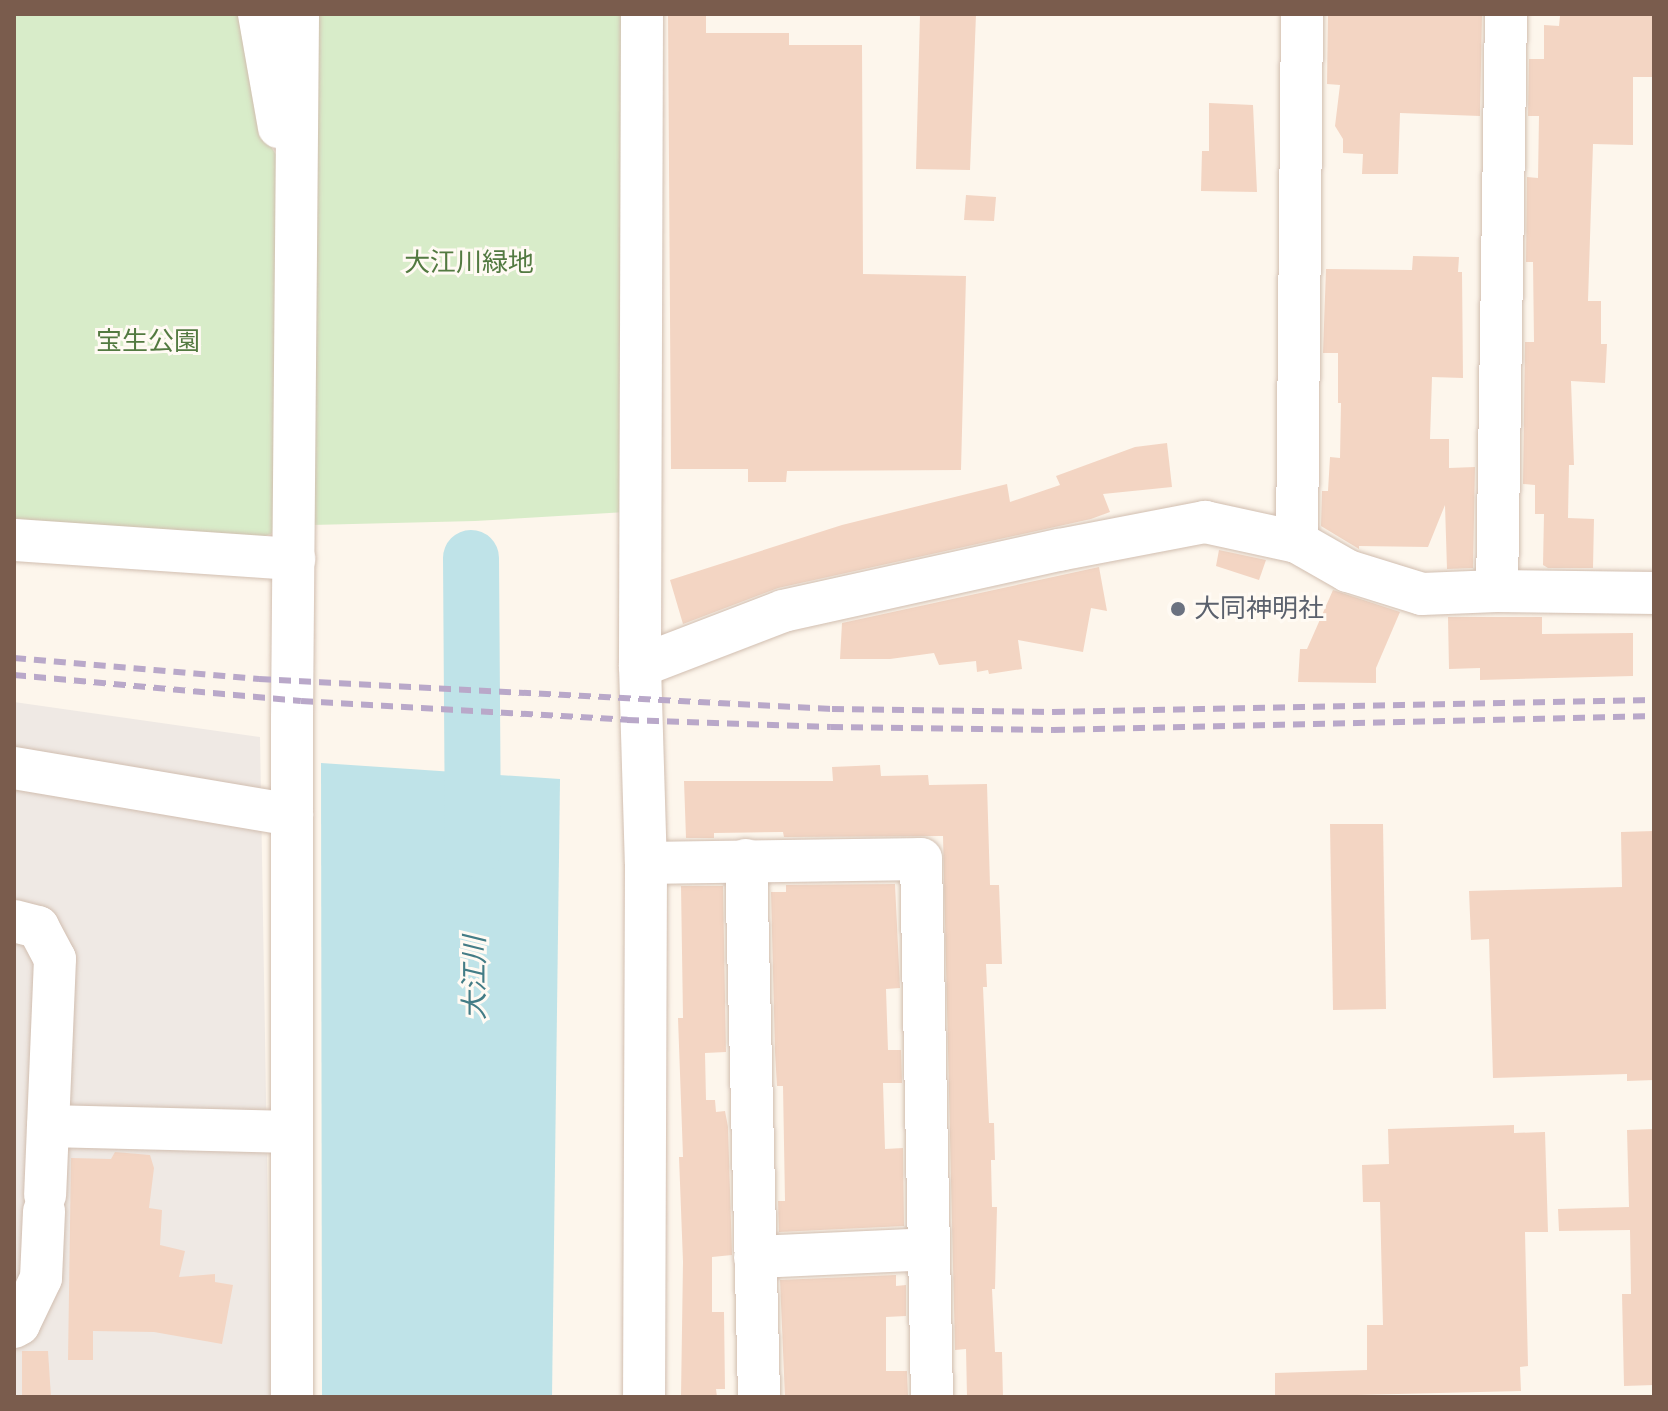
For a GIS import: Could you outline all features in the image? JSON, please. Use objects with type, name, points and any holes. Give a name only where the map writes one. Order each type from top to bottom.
[{"type":"street","points":[[259,14],[279,132],[297,157]]},
{"type":"street","points":[[292,1397],[292,815],[298,14]]},
{"type":"street","points":[[642,14],[640,666],[646,863],[644,1397]]},
{"type":"street","points":[[1297,542],[1302,14]]},
{"type":"street","points":[[1497,591],[1506,14]]},
{"type":"street","points":[[640,666],[783,611],[1205,522],[1297,542],[1348,571],[1422,594],[1497,591],[1654,593]]},
{"type":"street","points":[[14,540],[294,559]]},
{"type":"street","points":[[14,768],[292,815]]},
{"type":"street","points":[[646,863],[921,859],[932,1397]]},
{"type":"street","points":[[746,860],[759,1397]]},
{"type":"street","points":[[14,921],[38,927],[55,959],[41,1278],[19,1324],[14,1327]]},
{"type":"street","points":[[48,1126],[292,1132]]},
{"type":"street","points":[[755,1257],[929,1249]]},
{"type":"shaded area","points":[[14,702],[260,737],[271,1397],[14,1397]]},
{"type":"green space","name":"宝生公園","points":[[14,14],[251,14],[270,145],[283,166],[281,517],[271,534],[255,539],[14,526]]},
{"type":"green space","name":"大江川緑地","points":[[313,14],[624,14],[626,512],[475,521],[312,525]]},
{"type":"water","points":[[321,763],[560,779],[552,1397],[322,1397]]},
{"type":"building","points":[[668,14],[706,14],[706,33],[789,33],[789,45],[862,45],[863,274],[966,276],[961,470],[787,471],[786,482],[748,482],[748,469],[671,469]]},
{"type":"building","points":[[920,14],[976,14],[970,170],[916,169]]},
{"type":"building","points":[[1328,14],[1482,14],[1480,116],[1400,113],[1398,174],[1362,174],[1363,154],[1343,153],[1343,139],[1335,126],[1340,85],[1327,84]]},
{"type":"building","points":[[1654,14],[1654,77],[1633,77],[1633,145],[1593,144],[1588,301],[1601,301],[1601,344],[1607,344],[1605,383],[1571,381],[1574,465],[1569,465],[1568,518],[1594,519],[1593,568],[1548,568],[1543,565],[1544,514],[1535,514],[1535,485],[1523,484],[1525,342],[1534,342],[1533,262],[1526,262],[1527,177],[1538,178],[1539,116],[1528,116],[1529,59],[1544,59],[1544,25],[1559,26],[1560,16]]},
{"type":"building","points":[[1209,103],[1253,105],[1257,192],[1201,191],[1202,151],[1209,151]]},
{"type":"building","points":[[966,195],[996,197],[994,221],[964,220]]},
{"type":"building","points":[[1413,256],[1459,257],[1458,272],[1462,272],[1463,378],[1432,377],[1430,439],[1449,439],[1449,468],[1475,467],[1473,568],[1447,569],[1445,505],[1428,547],[1359,546],[1359,549],[1321,526],[1322,491],[1328,491],[1330,457],[1340,458],[1338,353],[1323,353],[1326,269],[1412,270]]},
{"type":"building","points":[[1167,443],[1172,487],[1103,494],[1110,512],[1091,519],[778,588],[683,624],[670,580],[842,525],[1007,484],[1010,502],[1060,485],[1056,476],[1135,447]]},
{"type":"building","points":[[1219,550],[1266,560],[1259,580],[1216,566]]},
{"type":"building","points":[[1099,567],[1107,611],[1091,608],[1083,652],[1018,640],[1022,669],[989,674],[988,670],[977,672],[976,661],[939,665],[934,653],[890,659],[840,659],[842,623]]},
{"type":"building","points":[[1333,590],[1400,612],[1376,668],[1376,683],[1298,682],[1300,649],[1307,649]]},
{"type":"building","points":[[1448,617],[1542,617],[1542,634],[1633,633],[1633,676],[1480,680],[1480,668],[1449,669]]},
{"type":"building","points":[[880,765],[881,776],[928,775],[929,785],[987,784],[990,885],[999,885],[1002,964],[986,964],[987,987],[983,987],[989,1123],[994,1123],[992,1207],[997,1207],[995,1289],[992,1289],[995,1352],[1002,1352],[1003,1397],[967,1397],[966,1349],[955,1350],[943,836],[784,837],[783,832],[714,833],[714,838],[686,838],[684,781],[833,781],[832,767]]},
{"type":"building","points":[[1330,824],[1383,824],[1386,1009],[1333,1010]]},
{"type":"building","points":[[1654,831],[1654,1080],[1627,1081],[1627,1074],[1493,1078],[1489,939],[1471,940],[1469,891],[1622,887],[1621,832]]},
{"type":"building","points":[[895,884],[900,988],[886,989],[888,1050],[901,1050],[902,1083],[883,1083],[885,1149],[903,1148],[904,1226],[779,1232],[778,1201],[785,1201],[783,1086],[777,1086],[771,892],[786,892],[786,885]]},
{"type":"building","points":[[681,886],[723,886],[726,1052],[705,1053],[706,1100],[715,1100],[716,1112],[725,1111],[728,1127],[732,1255],[712,1257],[712,1312],[724,1312],[725,1389],[716,1389],[717,1397],[681,1397],[683,1262],[679,1157],[683,1157],[678,1018],[683,1018]]},
{"type":"building","points":[[1514,1125],[1514,1133],[1545,1132],[1548,1232],[1525,1232],[1528,1366],[1520,1367],[1521,1391],[1275,1397],[1275,1373],[1367,1370],[1367,1325],[1383,1325],[1380,1202],[1363,1202],[1362,1165],[1389,1164],[1388,1129]]},
{"type":"building","points":[[1654,1129],[1654,1385],[1624,1386],[1622,1294],[1631,1294],[1630,1230],[1559,1231],[1558,1209],[1629,1207],[1627,1130]]},
{"type":"building","points":[[115,1152],[150,1155],[154,1168],[149,1208],[162,1210],[160,1245],[185,1251],[179,1277],[215,1274],[215,1282],[233,1285],[222,1344],[154,1332],[93,1331],[93,1360],[68,1360],[71,1158],[111,1159]]},
{"type":"building","points":[[896,1275],[896,1286],[906,1285],[906,1316],[886,1317],[886,1371],[907,1371],[908,1396],[785,1397],[780,1280]]},
{"type":"building","points":[[22,1351],[48,1351],[51,1397],[22,1397]]},
{"type":"waterway","name":"大江川","points":[[471,558],[473,849]]},
{"type":"railway","points":[[14,658],[259,679],[832,709],[1053,712],[1654,700]]},
{"type":"railway","points":[[14,675],[301,701],[627,720],[831,727],[1053,730],[1654,716]]},
{"type":"place","name":"大同神明社","points":[[1178,609]]}]
